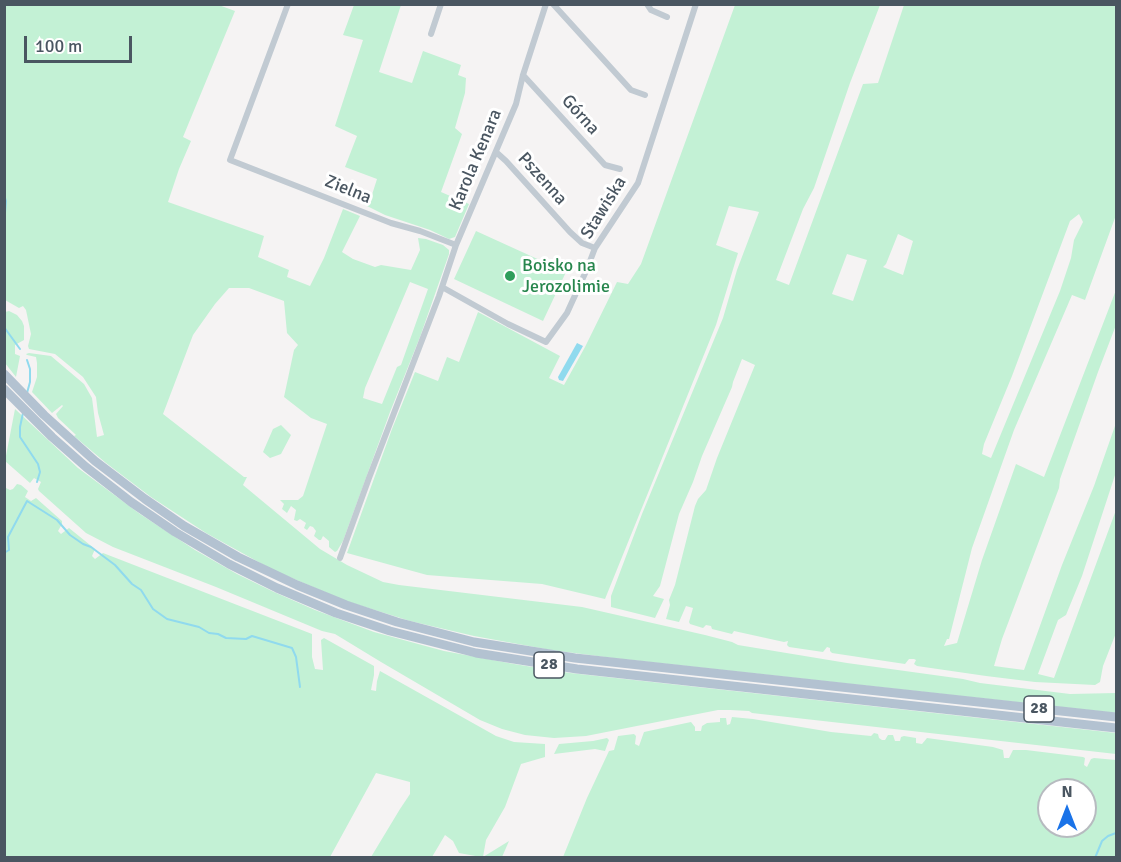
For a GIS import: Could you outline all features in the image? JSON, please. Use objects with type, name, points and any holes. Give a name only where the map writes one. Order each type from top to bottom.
[{"type":"main road","name":"28","points":[[6,376],[44,416],[95,461],[184,526],[261,569],[306,590],[416,628],[487,644],[575,658],[1116,717]]},
{"type":"main road","name":"28","points":[[4,389],[80,462],[119,493],[207,551],[262,581],[310,602],[413,638],[490,655],[577,669],[1116,728]]},
{"type":"street","name":"Zielna","points":[[288,4],[230,160],[391,223],[456,245]]},
{"type":"street","points":[[431,34],[441,4]]},
{"type":"street","name":"Karola Kenara","points":[[340,558],[456,245],[516,104],[546,4]]},
{"type":"street","points":[[553,4],[631,90],[645,95]]},
{"type":"street","points":[[647,4],[651,10],[667,17]]},
{"type":"street","name":"Stawiska","points":[[442,287],[508,324],[546,342],[567,313],[595,249],[638,183],[696,4]]},
{"type":"street","name":"Górna","points":[[523,75],[605,165],[620,169]]},
{"type":"street","name":"Pszenna","points":[[496,152],[570,232],[582,243],[595,249]]},
{"type":"green space","points":[[216,4],[235,11],[183,137],[191,141],[168,202],[264,236],[258,257],[289,270],[287,277],[310,286],[324,258],[343,209],[360,216],[342,252],[353,259],[375,267],[381,265],[411,270],[420,250],[418,238],[443,245],[449,250],[420,337],[343,541],[335,552],[323,536],[319,540],[314,536],[316,531],[313,527],[310,526],[307,530],[304,528],[306,523],[300,519],[294,520],[296,510],[291,506],[287,513],[282,509],[284,504],[280,500],[298,500],[303,496],[327,424],[311,418],[284,397],[294,350],[298,345],[287,333],[284,301],[249,288],[229,288],[193,335],[163,414],[244,477],[247,477],[243,485],[320,549],[383,582],[582,607],[705,635],[738,645],[847,663],[1070,694],[1116,693],[1116,713],[613,658],[474,636],[410,621],[346,601],[273,570],[206,533],[151,497],[74,436],[76,435],[56,414],[62,405],[52,413],[32,392],[37,377],[37,363],[36,357],[26,354],[51,356],[84,384],[92,398],[97,437],[104,435],[96,397],[83,377],[55,354],[29,349],[31,334],[26,310],[23,306],[19,308],[5,300],[4,5]],"holes":[[[410,282],[428,289],[401,365],[397,367],[382,404],[363,398],[365,388]]]},
{"type":"green space","points":[[354,5],[401,5],[379,72],[412,83],[423,51],[461,65],[458,75],[466,78],[465,93],[455,128],[462,134],[441,192],[469,204],[455,237],[449,239],[385,215],[363,204],[370,201],[377,179],[345,167],[357,136],[335,126],[363,40],[343,35]]},
{"type":"green space","points":[[735,5],[880,5],[814,188],[803,209],[776,280],[789,285],[863,84],[878,83],[904,5],[1116,5],[1116,215],[1085,300],[1072,295],[1014,430],[972,548],[949,639],[944,646],[957,643],[982,560],[1016,464],[1044,477],[1116,290],[1116,325],[994,666],[1024,670],[1116,423],[1116,472],[1082,576],[1066,615],[1058,620],[1038,674],[1054,678],[1116,510],[1116,633],[1103,666],[1100,682],[1095,685],[1035,682],[917,666],[914,664],[916,660],[914,659],[909,659],[905,664],[832,653],[827,647],[823,652],[789,647],[788,641],[734,631],[732,634],[712,629],[711,626],[706,625],[703,628],[690,624],[693,608],[686,606],[679,622],[666,619],[669,600],[695,506],[706,490],[755,365],[742,359],[679,514],[660,586],[653,596],[664,599],[655,618],[611,607],[611,596],[642,514],[723,318],[737,270],[759,212],[729,206],[716,245],[738,253],[716,325],[605,599],[542,584],[427,575],[347,553],[415,372],[438,381],[447,357],[459,362],[478,312],[560,356],[549,378],[564,385],[617,282],[628,284],[641,264]],"holes":[[[1079,214],[1083,222],[1074,240],[1071,258],[1060,291],[991,458],[982,454],[984,444],[1070,221]],[[898,234],[913,241],[903,275],[883,267]],[[847,254],[867,260],[853,301],[832,294]]]},
{"type":"green space","name":"Boisko na Jerozolimie","points":[[476,231],[566,272],[543,321],[454,279]]},
{"type":"green space","points":[[9,311],[17,315],[24,326],[24,340],[15,345],[15,354],[20,356],[16,377],[5,363],[5,312]]},
{"type":"green space","points":[[15,409],[78,468],[140,514],[195,550],[274,592],[374,632],[444,651],[570,673],[1116,733],[1116,754],[730,710],[718,710],[586,736],[554,738],[525,735],[502,729],[480,720],[335,634],[322,631],[113,547],[86,533],[39,491],[41,482],[34,478],[30,483],[5,461]]},
{"type":"green space","points":[[281,425],[291,435],[281,454],[270,458],[263,452],[273,429]]},
{"type":"green space","points":[[17,484],[28,491],[25,497],[31,501],[36,498],[62,521],[58,531],[61,534],[69,528],[95,549],[92,556],[95,559],[103,553],[312,634],[312,657],[315,669],[323,670],[321,640],[324,638],[374,666],[371,690],[376,691],[380,671],[496,736],[514,742],[545,744],[545,757],[521,764],[505,807],[486,840],[483,857],[459,853],[453,841],[445,835],[432,857],[371,857],[410,794],[410,782],[376,773],[330,857],[5,857],[4,487],[10,490]]},
{"type":"green space","points":[[732,717],[831,732],[871,736],[874,733],[878,734],[882,740],[885,740],[888,735],[893,735],[895,741],[900,741],[904,736],[916,738],[916,743],[922,744],[927,738],[993,747],[1003,750],[1004,758],[1009,758],[1013,750],[1083,757],[1085,758],[1084,765],[1087,767],[1094,758],[1116,760],[1116,857],[563,857],[587,798],[609,751],[614,750],[618,736],[634,734],[635,744],[639,746],[644,732],[691,722],[695,731],[701,731],[702,726],[707,723],[720,722],[720,718],[726,718],[727,725],[730,724]]},
{"type":"green space","points":[[607,738],[609,740],[605,751],[595,749],[554,754],[559,744]]},
{"type":"green space","points":[[509,841],[502,857],[483,857]]},
{"type":"water","points":[[577,343],[583,346],[563,381],[559,380],[558,377]]},
{"type":"waterway","points":[[4,195],[6,201],[4,225]]},
{"type":"waterway","points":[[4,327],[20,349]]},
{"type":"waterway","points":[[27,360],[30,369],[27,393]]},
{"type":"waterway","points":[[23,413],[20,437],[38,464],[40,472],[37,482]]},
{"type":"waterway","points":[[4,553],[9,550],[8,537],[27,501],[57,520],[70,535],[115,565],[132,584],[141,590],[153,609],[167,619],[199,627],[226,638],[246,639],[252,636],[292,648],[296,657],[300,687]]},
{"type":"waterway","points":[[1095,858],[1102,841],[1116,833]]},
{"type":"place","name":"Boisko na Jerozolimie","points":[[510,276]]}]
